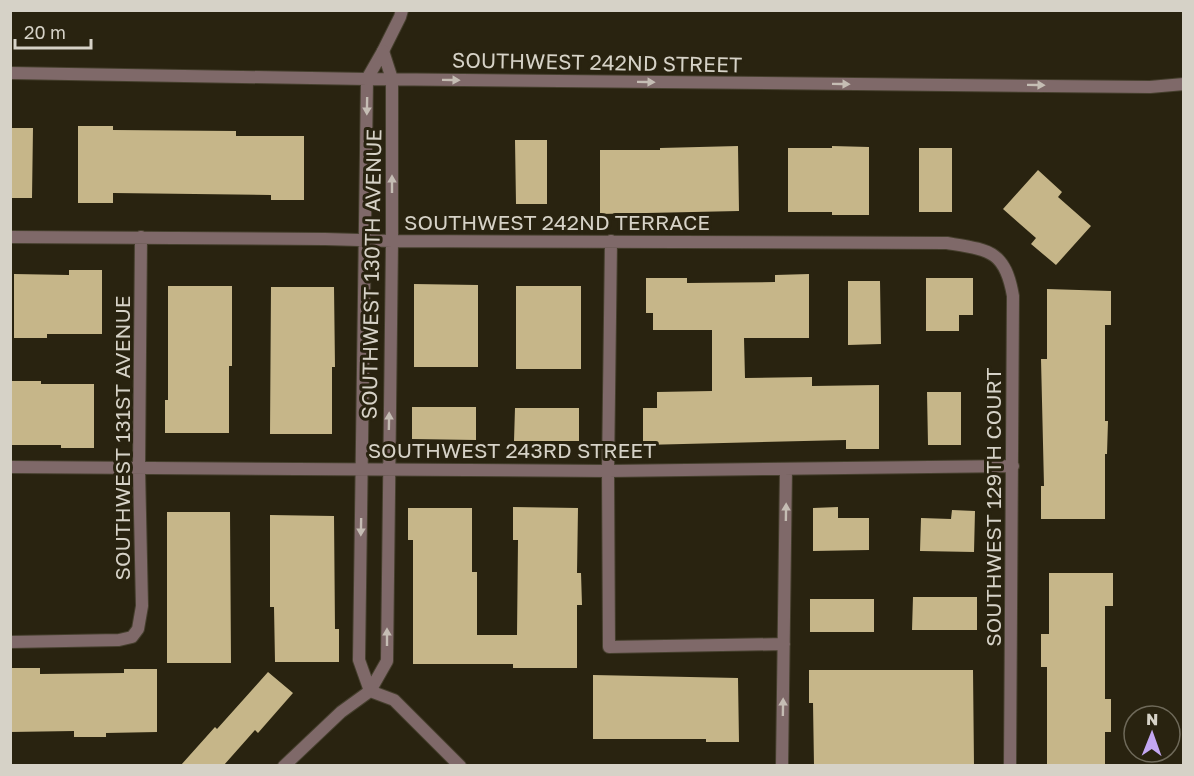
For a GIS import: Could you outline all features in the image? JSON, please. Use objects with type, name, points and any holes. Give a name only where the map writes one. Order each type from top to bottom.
[{"type":"street","points":[[382,51],[402,10]]},
{"type":"street","name":"SOUTHWEST 130TH AVENUE","points":[[370,691],[359,660],[367,79],[382,51]]},
{"type":"street","name":"SOUTHWEST 130TH AVENUE","points":[[370,691],[387,661],[392,79],[382,51]]},
{"type":"street","name":"SOUTHWEST 242ND STREET","points":[[10,73],[1150,87],[1184,84]]},
{"type":"street","name":"SOUTHWEST 242ND TERRACE","points":[[10,237],[947,243],[993,254]]},
{"type":"street","name":"SOUTHWEST 131ST AVENUE","points":[[10,642],[105,641],[132,637],[138,629],[142,606],[139,468],[141,237]]},
{"type":"street","points":[[611,241],[608,471],[609,646],[784,645]]},
{"type":"street","name":"SOUTHWEST 129TH COURT","points":[[993,254],[1004,264],[1013,296],[1010,765]]},
{"type":"street","name":"SOUTHWEST 243RD STREET","points":[[10,467],[608,471],[1013,466]]},
{"type":"street","points":[[783,765],[786,469]]},
{"type":"street","points":[[284,765],[341,712],[370,691],[394,700],[460,765]]},
{"type":"building","points":[[78,126],[113,126],[113,130],[236,131],[236,136],[304,136],[304,200],[271,200],[271,195],[113,193],[113,203],[78,203]]},
{"type":"building","points":[[10,128],[33,128],[32,198],[10,198]]},
{"type":"building","points":[[515,140],[547,140],[547,204],[516,204]]},
{"type":"building","points":[[738,146],[739,211],[600,214],[600,150]]},
{"type":"building","points":[[832,146],[869,147],[869,215],[788,212],[788,148],[832,148]]},
{"type":"building","points":[[919,148],[952,148],[952,212],[919,212]]},
{"type":"building","points":[[1038,170],[1062,192],[1058,197],[1091,226],[1056,265],[1031,244],[1036,238],[1003,209]]},
{"type":"building","points":[[69,270],[102,270],[102,334],[47,334],[47,338],[14,338],[14,274],[69,275]]},
{"type":"building","points":[[809,274],[809,338],[744,338],[745,378],[812,377],[812,386],[879,385],[879,449],[846,449],[846,440],[643,445],[643,408],[657,408],[657,392],[712,391],[712,330],[653,330],[653,313],[646,313],[646,278],[687,278],[687,283],[775,282],[775,275]]},
{"type":"building","points":[[926,278],[973,278],[973,315],[959,315],[959,331],[926,331]]},
{"type":"building","points":[[848,281],[880,281],[881,344],[848,345]]},
{"type":"building","points":[[414,284],[478,285],[478,367],[414,367]]},
{"type":"building","points":[[168,286],[232,286],[229,433],[165,433],[165,400],[168,400]]},
{"type":"building","points":[[516,286],[581,286],[581,369],[516,369]]},
{"type":"building","points":[[271,287],[334,287],[335,367],[332,367],[332,434],[270,434]]},
{"type":"building","points":[[1047,289],[1111,291],[1111,325],[1105,325],[1105,421],[1108,421],[1107,454],[1105,454],[1105,519],[1041,519],[1041,486],[1044,486],[1041,359],[1047,359]]},
{"type":"building","points":[[10,381],[41,381],[41,384],[94,384],[94,448],[61,448],[61,445],[10,445]]},
{"type":"building","points":[[927,392],[961,392],[961,445],[928,445]]},
{"type":"building","points":[[412,407],[476,407],[476,440],[412,439]]},
{"type":"building","points":[[515,408],[579,408],[579,441],[514,441]]},
{"type":"building","points":[[513,507],[578,508],[577,573],[581,573],[582,605],[577,605],[577,668],[513,668],[513,664],[413,664],[413,540],[408,540],[408,508],[472,508],[472,572],[477,572],[477,635],[517,635],[518,540],[513,540]]},
{"type":"building","points":[[838,507],[838,518],[869,518],[869,550],[813,551],[813,508]]},
{"type":"building","points":[[952,510],[975,511],[974,552],[920,551],[921,518],[951,519]]},
{"type":"building","points":[[167,512],[230,512],[231,663],[167,663]]},
{"type":"building","points":[[270,515],[334,516],[335,629],[339,629],[339,662],[275,662],[274,607],[270,607]]},
{"type":"building","points":[[1049,573],[1113,573],[1113,606],[1105,606],[1105,699],[1111,699],[1111,732],[1105,732],[1105,765],[1047,765],[1047,667],[1041,667],[1041,634],[1049,634]]},
{"type":"building","points":[[913,597],[977,597],[977,630],[912,630]]},
{"type":"building","points":[[810,599],[874,599],[874,632],[810,632]]},
{"type":"building","points":[[10,668],[40,668],[40,674],[124,673],[124,669],[157,669],[157,732],[106,733],[106,737],[74,737],[74,731],[10,732]]},
{"type":"building","points":[[809,670],[973,670],[974,765],[814,765],[813,703],[809,703]]},
{"type":"building","points":[[268,672],[293,693],[258,733],[255,730],[224,765],[181,765],[215,727],[217,729]]},
{"type":"building","points":[[593,675],[738,678],[739,742],[706,742],[706,739],[593,739]]}]
